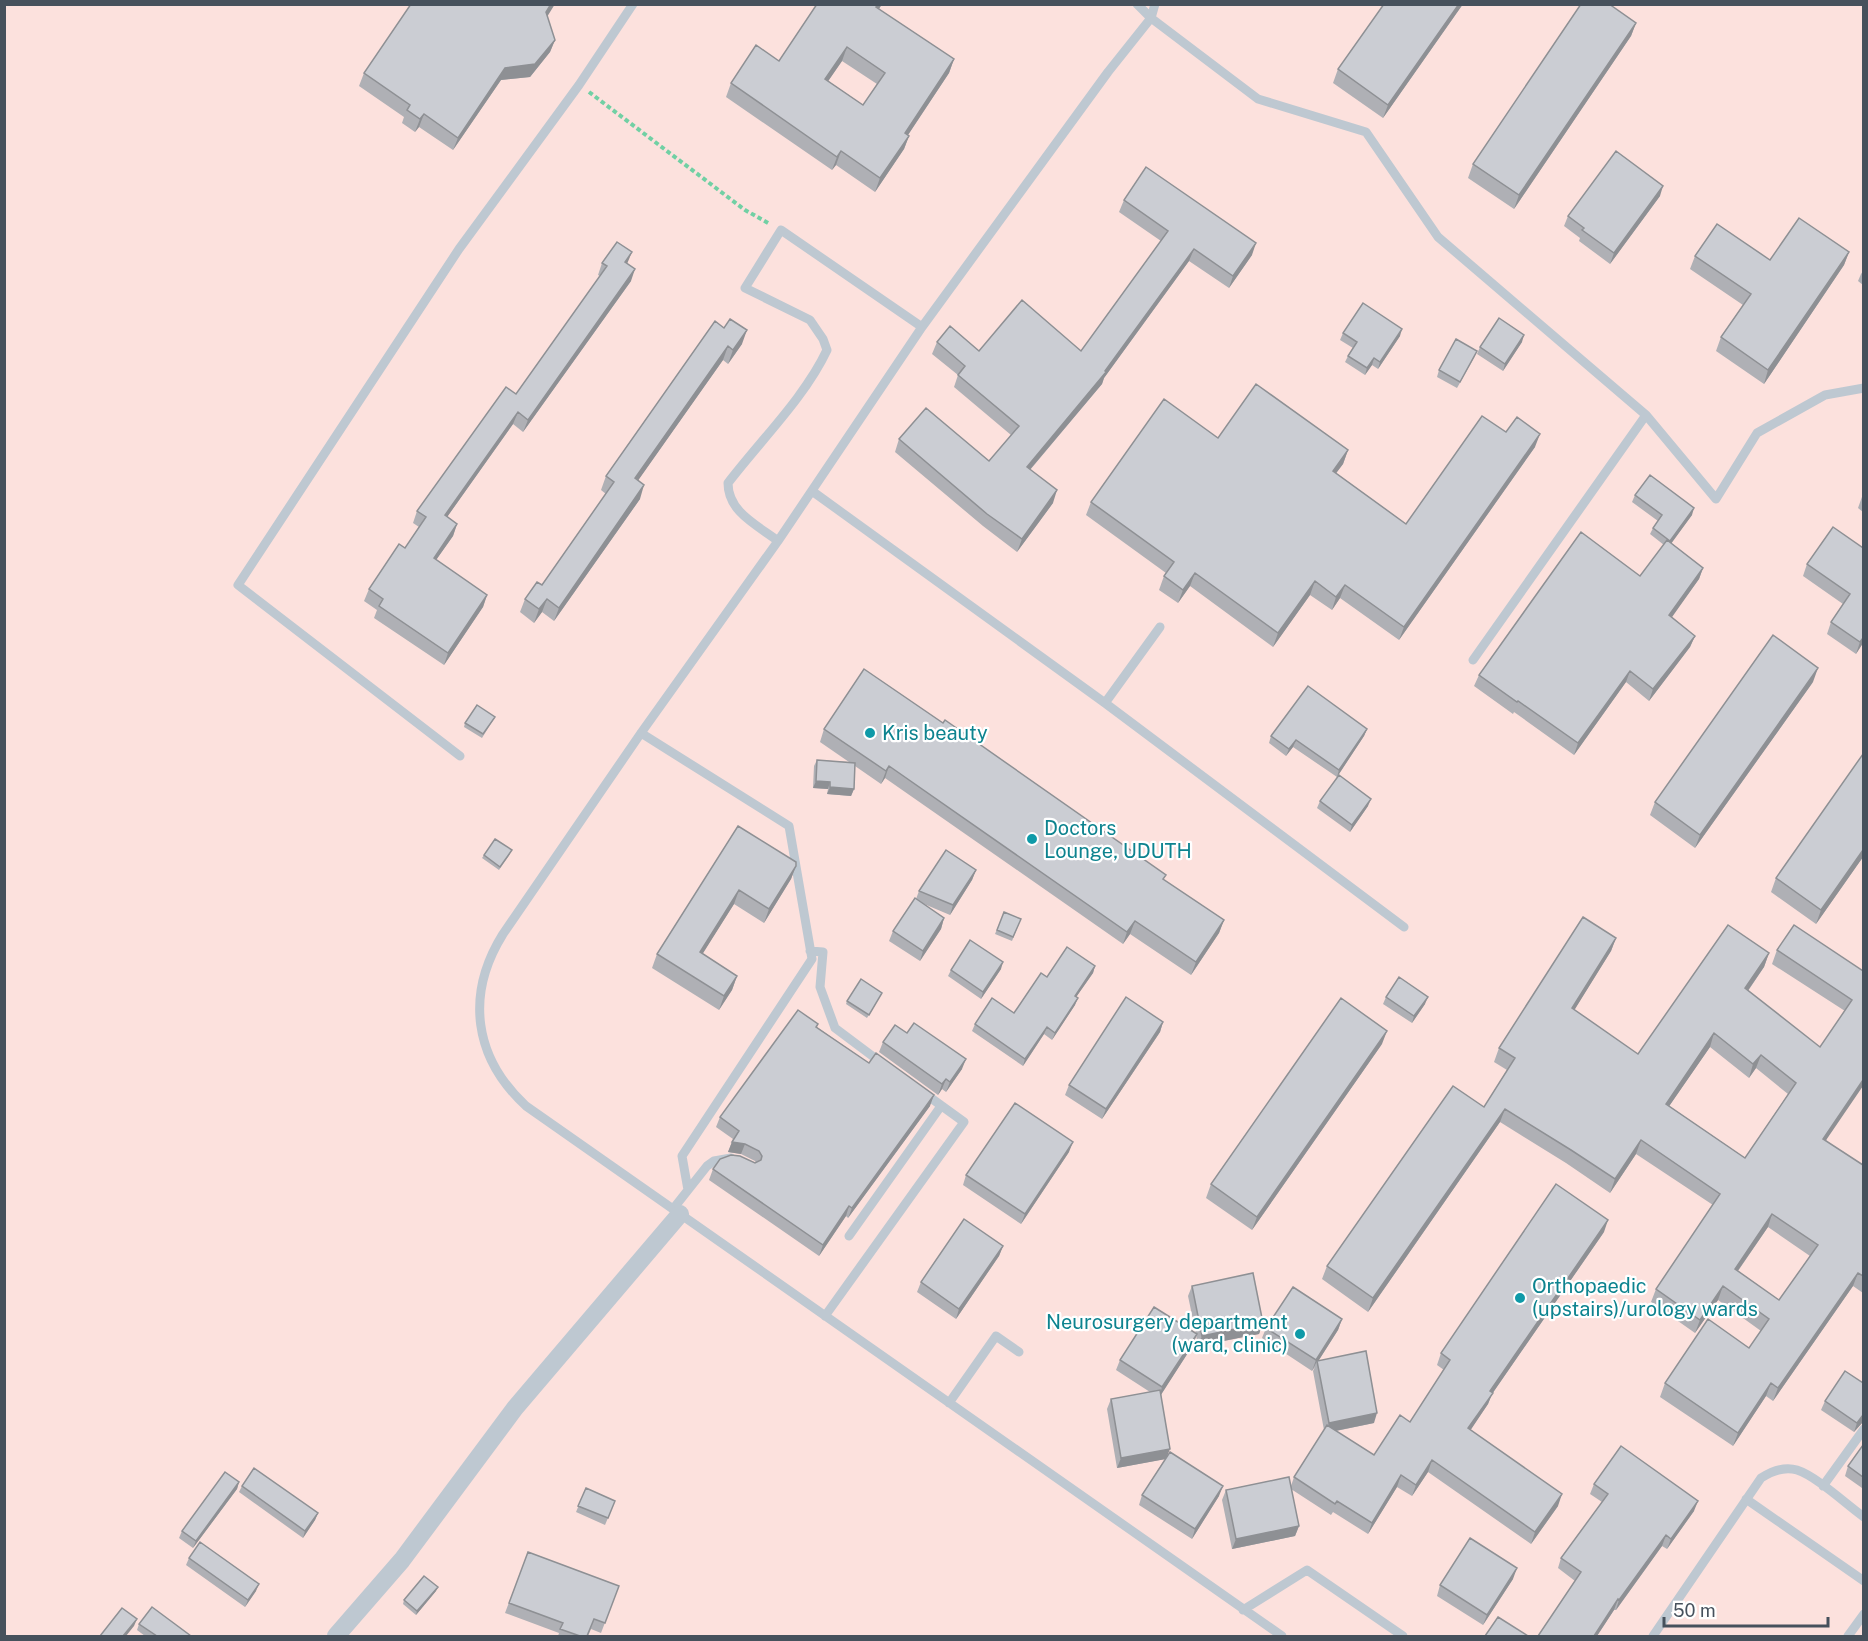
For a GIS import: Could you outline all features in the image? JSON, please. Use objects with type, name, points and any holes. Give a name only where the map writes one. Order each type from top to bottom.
[{"type":"street","points":[[336,1636],[402,1560],[515,1408],[676,1211]]},
{"type":"lane","points":[[460,756],[238,585],[459,249],[579,85],[633,4]]},
{"type":"lane","points":[[1137,4],[1151,18],[1258,99],[1366,132],[1438,237],[1646,416],[1716,499],[1757,433],[1825,395],[1863,388]]},
{"type":"lane","points":[[1155,4],[1151,18],[1108,72],[922,327],[778,541],[641,733],[494,949],[482,981],[480,1016],[486,1050],[493,1066],[514,1095],[533,1111],[1282,1636]]},
{"type":"lane","points":[[778,541],[737,510],[728,493],[728,483],[798,395],[827,350],[823,339],[810,321],[746,288],[781,230],[922,327]]},
{"type":"lane","points":[[1473,660],[1646,416]]},
{"type":"lane","points":[[812,490],[1104,703],[1404,927]]},
{"type":"lane","points":[[1104,703],[1160,627]]},
{"type":"lane","points":[[641,733],[789,826],[812,959],[682,1156],[688,1190]]},
{"type":"lane","points":[[810,951],[823,952],[820,987],[835,1029],[893,1071]]},
{"type":"lane","points":[[825,1316],[964,1122],[912,1085]]},
{"type":"lane","points":[[849,1236],[941,1106]]},
{"type":"lane","points":[[676,1211],[701,1172],[714,1161],[733,1158],[744,1161]]},
{"type":"lane","points":[[949,1403],[996,1336],[1019,1352]]},
{"type":"lane","points":[[1823,1486],[1863,1429]]},
{"type":"lane","points":[[1658,1635],[1746,1499],[1761,1478],[1773,1470],[1799,1471],[1823,1486],[1863,1517]]},
{"type":"lane","points":[[1746,1499],[1863,1581]]},
{"type":"lane","points":[[1243,1610],[1307,1570],[1403,1636]]},
{"type":"lane","points":[[1848,1636],[1863,1614]]},
{"type":"path","points":[[579,85],[745,210],[781,230]]},
{"type":"shaded area","points":[[5,5],[1863,5],[1863,1636],[5,1636]]},
{"type":"building","points":[[411,4],[551,4],[546,12],[555,40],[535,64],[505,68],[458,138],[424,114],[420,119],[407,110],[410,105],[364,73]]},
{"type":"building","points":[[817,4],[878,4],[876,7],[954,59],[905,133],[909,136],[880,178],[841,151],[837,157],[731,83],[756,45],[779,61]],"holes":[[[847,47],[885,73],[863,105],[825,79]]]},
{"type":"building","points":[[1384,4],[1459,4],[1388,105],[1338,69]]},
{"type":"building","points":[[1581,4],[1609,4],[1636,23],[1519,195],[1473,164]]},
{"type":"building","points":[[1616,151],[1663,186],[1614,253],[1582,230],[1584,228],[1568,216]]},
{"type":"building","points":[[1146,167],[1256,243],[1233,276],[1194,249],[1106,372],[1027,467],[1057,490],[1022,539],[987,514],[899,439],[926,408],[989,461],[1019,426],[958,375],[965,366],[937,342],[950,326],[979,351],[1022,300],[1081,351],[1168,231],[1124,200]]},
{"type":"building","points":[[1799,218],[1849,252],[1768,370],[1721,337],[1751,294],[1695,256],[1717,224],[1770,260]]},
{"type":"building","points":[[617,242],[632,252],[625,262],[635,269],[528,420],[518,412],[445,515],[457,524],[434,558],[487,595],[448,653],[379,606],[383,599],[369,589],[399,544],[405,548],[426,517],[417,511],[506,387],[516,394],[607,266],[602,263]]},
{"type":"building","points":[[1363,303],[1402,329],[1380,362],[1374,358],[1367,368],[1348,356],[1357,342],[1343,333]]},
{"type":"building","points":[[1499,318],[1524,335],[1505,364],[1480,347]]},
{"type":"building","points":[[730,319],[747,330],[733,350],[728,346],[635,478],[644,485],[559,608],[547,599],[539,609],[525,599],[537,582],[542,585],[614,482],[606,476],[715,321],[724,328]]},
{"type":"building","points":[[1456,339],[1477,351],[1460,382],[1439,370]]},
{"type":"building","points":[[1256,384],[1348,450],[1333,471],[1406,524],[1482,416],[1506,432],[1517,417],[1540,434],[1404,627],[1345,585],[1336,597],[1315,581],[1278,633],[1195,573],[1183,590],[1164,576],[1174,562],[1091,502],[1164,399],[1218,438]]},
{"type":"building","points":[[1650,475],[1694,508],[1670,541],[1653,528],[1662,515],[1635,495]]},
{"type":"building","points":[[1833,527],[1863,548],[1863,638],[1860,642],[1831,622],[1850,594],[1807,564]]},
{"type":"building","points":[[1581,532],[1640,576],[1667,540],[1703,568],[1669,615],[1695,636],[1653,689],[1630,671],[1578,743],[1479,675]]},
{"type":"building","points":[[1773,635],[1818,668],[1700,835],[1655,802]]},
{"type":"building","points":[[864,669],[943,723],[945,720],[1166,875],[1163,879],[1224,920],[1196,962],[1135,921],[1127,932],[889,766],[886,771],[824,729]]},
{"type":"building","points":[[1308,686],[1367,729],[1339,770],[1296,740],[1289,749],[1271,736]]},
{"type":"building","points":[[477,705],[495,717],[483,734],[465,723]]},
{"type":"building","points":[[1863,754],[1863,850],[1821,910],[1776,878]]},
{"type":"building","points":[[817,760],[855,763],[854,789],[830,787],[830,782],[816,781]]},
{"type":"building","points":[[1339,775],[1371,799],[1352,825],[1320,801]]},
{"type":"building","points":[[738,826],[796,862],[796,866],[769,909],[739,890],[700,952],[737,976],[724,996],[657,954]]},
{"type":"building","points":[[495,839],[512,850],[500,867],[484,855]]},
{"type":"building","points":[[946,850],[976,870],[953,905],[919,891]]},
{"type":"building","points":[[915,898],[944,918],[923,951],[893,931]]},
{"type":"building","points":[[1004,912],[1021,919],[1013,937],[997,930]]},
{"type":"building","points":[[1583,917],[1616,938],[1572,1008],[1638,1054],[1728,925],[1769,953],[1745,988],[1820,1047],[1852,1000],[1777,950],[1794,925],[1863,971],[1863,1080],[1823,1139],[1863,1165],[1863,1276],[1858,1273],[1778,1388],[1771,1383],[1738,1433],[1665,1383],[1708,1319],[1749,1348],[1769,1319],[1723,1286],[1700,1320],[1656,1289],[1720,1194],[1641,1140],[1615,1179],[1505,1109],[1373,1298],[1327,1266],[1453,1086],[1484,1107],[1515,1058],[1499,1048]],"holes":[[[1714,1033],[1753,1064],[1761,1055],[1796,1083],[1745,1158],[1666,1104]],[[1772,1214],[1818,1245],[1779,1300],[1735,1269]]]},
{"type":"building","points":[[970,940],[1003,962],[983,992],[951,970]]},
{"type":"building","points":[[1067,947],[1095,966],[1075,996],[1078,998],[1055,1033],[1047,1027],[1025,1059],[975,1024],[992,998],[1014,1013],[1041,973],[1047,977]]},
{"type":"building","points":[[1399,977],[1428,997],[1414,1016],[1386,997]]},
{"type":"building","points":[[861,979],[882,993],[869,1015],[847,1001]]},
{"type":"building","points":[[1126,997],[1163,1022],[1106,1109],[1069,1085]]},
{"type":"building","points":[[1341,998],[1387,1031],[1257,1217],[1211,1184]]},
{"type":"building","points":[[798,1010],[818,1024],[816,1027],[869,1063],[876,1053],[934,1095],[852,1208],[849,1206],[823,1245],[713,1169],[720,1159],[731,1155],[740,1156],[755,1163],[761,1160],[762,1156],[759,1151],[745,1144],[732,1142],[739,1131],[720,1117]]},
{"type":"building","points":[[914,1023],[966,1059],[950,1082],[946,1079],[942,1084],[883,1042],[895,1025],[907,1033]]},
{"type":"building","points":[[1015,1103],[1073,1142],[1025,1214],[966,1175]]},
{"type":"building","points":[[1556,1184],[1608,1220],[1490,1391],[1493,1393],[1468,1428],[1562,1494],[1535,1532],[1432,1460],[1416,1485],[1401,1475],[1372,1523],[1337,1501],[1335,1504],[1294,1477],[1327,1425],[1374,1455],[1400,1415],[1410,1422],[1450,1360],[1441,1353]]},
{"type":"building","points":[[964,1219],[1003,1246],[959,1309],[921,1282]]},
{"type":"building","points":[[1253,1273],[1263,1323],[1202,1336],[1192,1286]]},
{"type":"building","name":"Neurosurgery department (ward, clinic)","points":[[1293,1287],[1342,1319],[1316,1360],[1266,1328]]},
{"type":"building","points":[[1154,1307],[1197,1334],[1162,1387],[1120,1360]]},
{"type":"building","points":[[1366,1351],[1377,1413],[1329,1423],[1317,1361]]},
{"type":"building","points":[[1845,1371],[1863,1383],[1863,1415],[1857,1423],[1825,1401]]},
{"type":"building","points":[[1160,1390],[1170,1449],[1121,1458],[1111,1399]]},
{"type":"building","points":[[1863,1445],[1863,1477],[1848,1466]]},
{"type":"building","points":[[1621,1446],[1698,1501],[1671,1539],[1666,1535],[1618,1599],[1594,1636],[1538,1636],[1581,1572],[1561,1558],[1608,1494],[1594,1484]]},
{"type":"building","points":[[1170,1452],[1223,1486],[1195,1529],[1142,1495]]},
{"type":"building","points":[[254,1468],[318,1513],[305,1531],[242,1486]]},
{"type":"building","points":[[225,1472],[239,1482],[196,1541],[182,1531]]},
{"type":"building","points":[[1289,1477],[1299,1526],[1236,1539],[1226,1490]]},
{"type":"building","points":[[586,1488],[615,1501],[608,1518],[578,1506]]},
{"type":"building","points":[[1470,1538],[1517,1568],[1487,1615],[1440,1585]]},
{"type":"building","points":[[200,1542],[259,1584],[248,1600],[189,1558]]},
{"type":"building","points":[[528,1552],[619,1586],[605,1623],[594,1619],[587,1636],[580,1636],[560,1629],[563,1623],[509,1603]]},
{"type":"building","points":[[424,1576],[438,1587],[417,1611],[404,1600]]},
{"type":"building","points":[[152,1607],[191,1636],[157,1636],[139,1624]]},
{"type":"building","points":[[122,1608],[137,1619],[123,1636],[100,1636]]},
{"type":"building","points":[[1498,1617],[1528,1636],[1485,1636]]},
{"type":"place","name":"Kris beauty","points":[[870,733]]},
{"type":"place","name":"Doctors Lounge, UDUTH","points":[[1032,839]]},
{"type":"place","name":"Orthopaedic (upstairs)/urology wards","points":[[1520,1298]]},
{"type":"place","name":"Neurosurgery department (ward, clinic)","points":[[1300,1334]]}]
